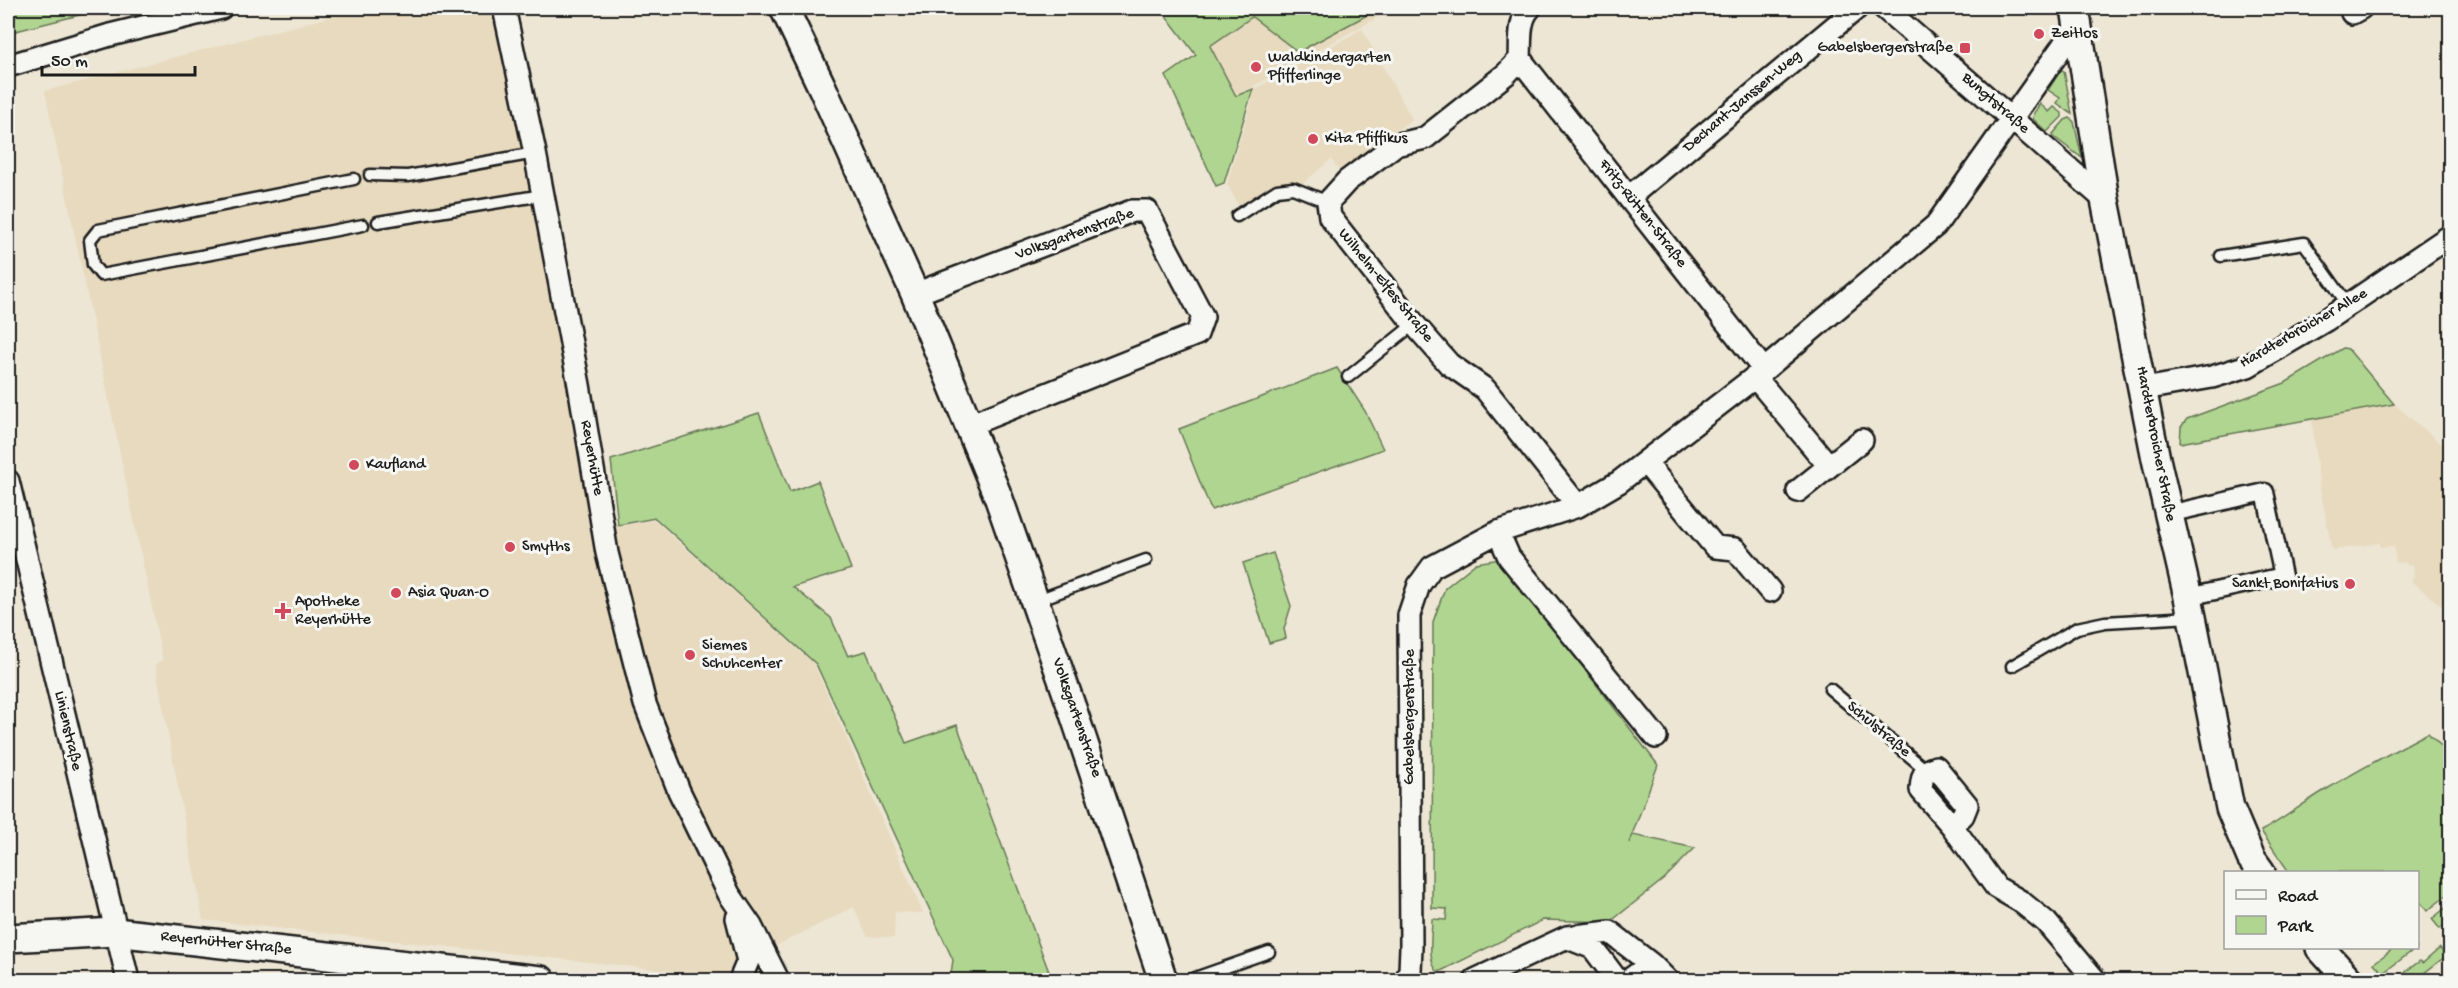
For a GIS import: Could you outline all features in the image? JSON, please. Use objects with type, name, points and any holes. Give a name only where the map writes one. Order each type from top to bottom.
[{"type":"street","points":[[8,66],[110,35],[221,8]]},
{"type":"street","name":"Reyerhütte","points":[[504,8],[535,153],[608,553],[645,704],[679,791],[729,894],[751,926],[778,981]]},
{"type":"street","name":"Volksgartenstraße","points":[[784,8],[915,294],[999,499],[1163,981]]},
{"type":"street","points":[[1328,202],[1347,182],[1395,145],[1425,138],[1506,74],[1520,59],[1521,29],[1525,13],[1530,8]]},
{"type":"street","name":"Dechant-Janssen-Weg","points":[[1629,197],[1857,8]]},
{"type":"street","name":"Bungtstraße","points":[[1884,8],[2105,200]]},
{"type":"street","name":"Gabelsbergerstraße","points":[[1406,981],[1410,971],[1411,947],[1409,615],[1419,585],[1432,567],[1497,532],[1578,506],[1619,482],[1760,374],[1936,225],[2012,117],[2076,17]]},
{"type":"street","name":"Hardterbroicher Straße","points":[[2076,17],[2105,200],[2230,808],[2251,858],[2260,871]]},
{"type":"street","name":"Fritz-Rütten-Straße","points":[[1520,59],[1629,197],[1760,374]]},
{"type":"street","name":"Wilhelm-Elfes-Straße","points":[[1328,202],[1330,218],[1414,324],[1449,364],[1485,389],[1578,506]]},
{"type":"street","name":"Volksgartenstraße","points":[[915,294],[1132,211],[1147,212],[1203,317],[1197,334],[969,425]]},
{"type":"street","name":"Hardterbroicher Allee","points":[[2144,389],[2212,377],[2248,366],[2348,305],[2451,236]]},
{"type":"street","points":[[1760,374],[1829,466]]},
{"type":"street","points":[[1798,491],[1862,440]]},
{"type":"street","points":[[1645,462],[1715,547],[1735,549],[1770,591]]},
{"type":"street","name":"Linienstraße","points":[[8,481],[128,981]]},
{"type":"street","points":[[2168,514],[2265,492],[2283,576],[2190,607]]},
{"type":"street","points":[[1497,532],[1509,557],[1656,737]]},
{"type":"street","name":"Schulstraße","points":[[1926,770],[1922,777],[1921,790],[1952,826],[1996,887],[2020,901],[2046,922],[2095,981]]},
{"type":"street","name":"Reyerhütte","points":[[729,894],[748,961],[740,981]]},
{"type":"street","name":"Reyerhütter Straße","points":[[8,938],[115,932],[445,975],[541,981]]},
{"type":"street","points":[[1475,981],[1567,937],[1610,932],[1651,964],[1667,981]]},
{"type":"street","points":[[1567,937],[1593,948],[1617,981]]},
{"type":"street","points":[[2321,949],[2344,979]]},
{"type":"street","points":[[1629,981],[1651,964]]},
{"type":"lane","points":[[370,175],[408,176],[535,153]]},
{"type":"lane","points":[[354,179],[98,230],[90,240],[93,265],[101,275],[363,225]]},
{"type":"lane","points":[[1237,216],[1277,190],[1293,188],[1328,202]]},
{"type":"lane","points":[[378,222],[543,195]]},
{"type":"lane","points":[[2221,256],[2304,243],[2348,305]]},
{"type":"lane","points":[[1348,377],[1414,324]]},
{"type":"lane","points":[[1035,601],[1146,560]]},
{"type":"lane","points":[[2012,666],[2077,628],[2190,607]]},
{"type":"lane","name":"Schulstraße","points":[[1830,689],[1926,770]]},
{"type":"lane","points":[[1189,981],[1269,952]]},
{"type":"shaded area","points":[[364,8],[508,8],[611,528],[654,520],[814,664],[923,913],[895,912],[894,938],[867,936],[854,907],[774,947],[789,980],[755,980],[203,920],[155,664],[163,661],[45,91]]},
{"type":"shaded area","name":"Waldkindergarten Pfifferlinge","points":[[1234,8],[1386,8],[1389,11],[1236,96],[1209,46],[1247,22]]},
{"type":"shaded area","name":"Kita Pfiffikus","points":[[1362,29],[1412,119],[1341,172],[1331,159],[1299,187],[1276,183],[1241,210],[1227,184],[1255,89]]},
{"type":"shaded area","points":[[2394,404],[2450,451],[2449,612],[2411,581],[2414,576],[2413,565],[2407,566],[2406,562],[2396,563],[2394,546],[2380,547],[2380,543],[2332,550],[2319,483],[2312,419]]},
{"type":"green space","points":[[8,8],[107,8],[8,33]]},
{"type":"green space","points":[[1160,8],[1380,8],[1298,52],[1252,17],[1210,46],[1236,96],[1253,89],[1224,183],[1216,186],[1166,76],[1196,55]]},
{"type":"green space","points":[[2061,70],[2064,71],[2072,114],[2057,103],[2060,98],[2048,90]]},
{"type":"green space","points":[[2040,104],[2049,112],[2054,107],[2062,113],[2062,117],[2047,132],[2033,119]]},
{"type":"green space","points":[[2070,118],[2074,122],[2082,158],[2053,134],[2065,120]]},
{"type":"green space","points":[[2343,348],[2348,349],[2394,404],[2180,443],[2181,427],[2187,419],[2285,383]]},
{"type":"green space","points":[[1337,368],[1365,411],[1383,449],[1211,510],[1179,429]]},
{"type":"green space","points":[[759,413],[790,492],[818,481],[851,569],[793,587],[831,618],[848,656],[866,651],[906,743],[957,725],[1052,980],[950,980],[953,960],[816,664],[655,518],[618,525],[611,460]]},
{"type":"green space","points":[[1273,553],[1291,606],[1284,629],[1286,638],[1269,643],[1243,563]]},
{"type":"green space","points":[[1500,559],[1658,765],[1629,843],[1633,835],[1695,848],[1664,879],[1610,922],[1543,920],[1437,971],[1431,954],[1432,919],[1446,920],[1447,909],[1432,908],[1433,622],[1445,588],[1476,563]]},
{"type":"green space","points":[[2428,733],[2441,746],[2450,741],[2450,893],[2427,911],[2421,903],[2419,904],[2419,871],[2288,871],[2261,831],[2377,760]]},
{"type":"green space","points":[[2450,904],[2450,921],[2440,929],[2432,919]]},
{"type":"green space","points":[[2440,948],[2446,956],[2415,980],[2394,980],[2420,961],[2423,963]]},
{"type":"green space","points":[[2393,949],[2415,949],[2383,973],[2374,963]]},
{"type":"place","name":"Zeitlos","points":[[2039,34]]},
{"type":"place","name":"Gabelsbergerstraße","points":[[1965,48]]},
{"type":"place","name":"Waldkindergarten Pfifferlinge","points":[[1256,67]]},
{"type":"place","name":"Kita Pfiffikus","points":[[1313,139]]},
{"type":"place","name":"Kaufland","points":[[354,465]]},
{"type":"place","name":"Smyths","points":[[510,547]]},
{"type":"place","name":"Sankt Bonifatius","points":[[2350,584]]},
{"type":"place","name":"Asia Quan-O","points":[[396,593]]},
{"type":"place","name":"Apotheke Reyerhütte","points":[[283,611]]},
{"type":"place","name":"Siemes Schuhcenter","points":[[690,655]]}]
